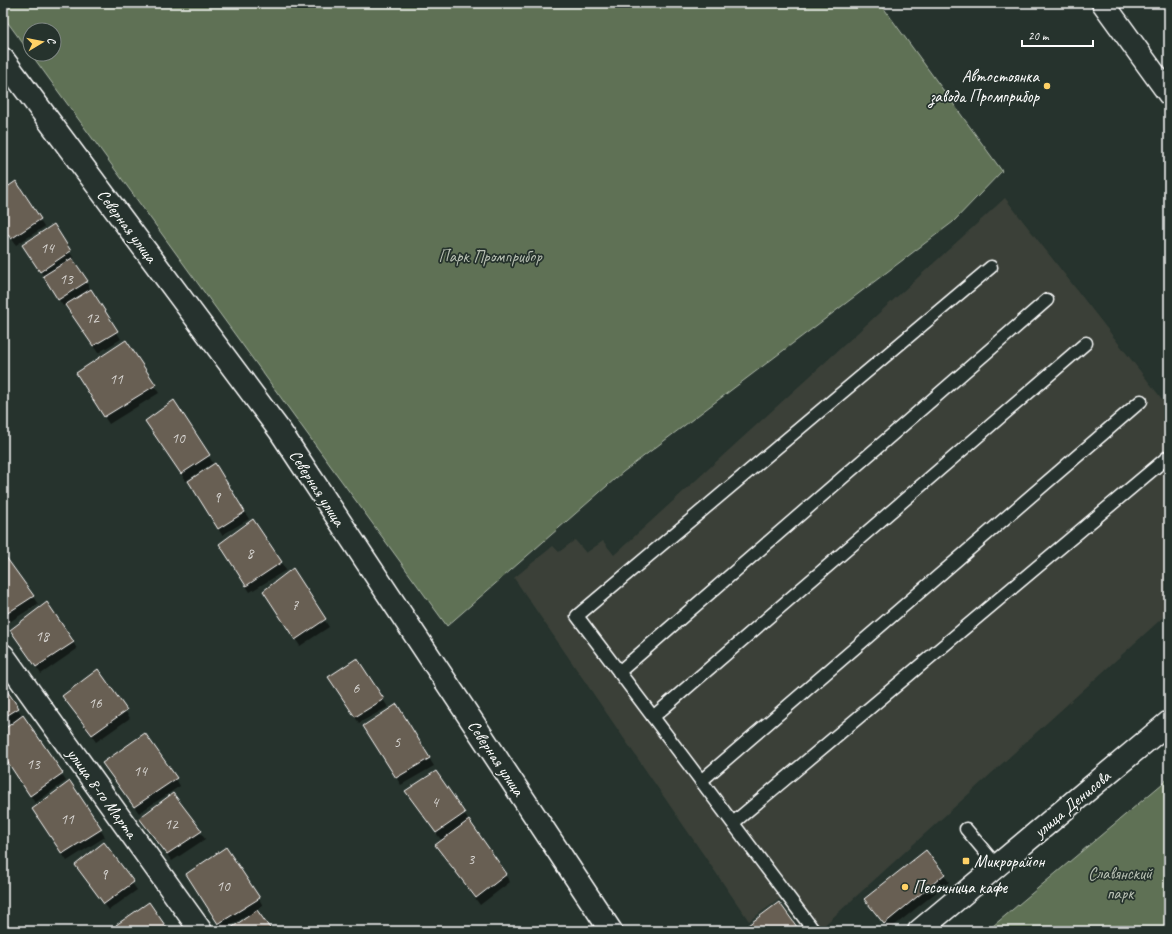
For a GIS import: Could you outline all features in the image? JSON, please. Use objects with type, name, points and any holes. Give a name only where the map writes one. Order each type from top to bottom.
[{"type":"street","points":[[1103,3],[1169,94]]},
{"type":"street","name":"Северная улица","points":[[3,59],[280,431],[611,931]]},
{"type":"street","name":"улица 8-го Марта","points":[[3,655],[201,931]]},
{"type":"street","name":"улица Денисова","points":[[919,931],[1169,722]]},
{"type":"lane","points":[[814,931],[576,616],[991,266]]},
{"type":"lane","points":[[619,672],[1047,300]]},
{"type":"lane","points":[[653,718],[1086,343]]},
{"type":"lane","points":[[701,780],[1141,401]]},
{"type":"lane","points":[[733,823],[1169,456]]},
{"type":"lane","points":[[966,829],[997,866]]},
{"type":"shaded area","points":[[1005,198],[1169,408],[1169,612],[818,931],[804,931],[780,899],[749,921],[514,578],[553,546],[559,552],[575,540],[586,553],[603,541],[614,555]]},
{"type":"green space","name":"Парк Промприбор","points":[[3,3],[880,3],[1002,171],[953,222],[623,472],[447,626],[37,62],[62,62],[62,22],[22,22],[22,42],[3,16]]},
{"type":"green space","name":"Славянский парк","points":[[1169,778],[1169,931],[987,931]]},
{"type":"building","points":[[16,181],[41,219],[11,239],[3,227],[3,190]]},
{"type":"building","points":[[54,224],[71,251],[40,272],[22,245]]},
{"type":"building","points":[[72,258],[88,281],[58,300],[43,276]]},
{"type":"building","points":[[91,289],[118,331],[93,346],[65,305]]},
{"type":"building","points":[[126,340],[156,385],[104,417],[76,373]]},
{"type":"building","points":[[174,400],[210,455],[181,474],[145,421]]},
{"type":"building","points":[[215,463],[245,512],[218,529],[188,481]]},
{"type":"building","points":[[253,519],[282,562],[246,586],[219,544]]},
{"type":"building","points":[[3,553],[34,596],[3,616]]},
{"type":"building","points":[[293,568],[326,619],[295,640],[263,591]]},
{"type":"building","points":[[47,602],[74,642],[36,667],[10,630]]},
{"type":"building","points":[[357,658],[384,699],[355,717],[328,677]]},
{"type":"building","points":[[98,669],[127,710],[92,735],[62,696]]},
{"type":"building","points":[[3,685],[19,708],[3,718]]},
{"type":"building","points":[[397,704],[430,758],[396,778],[363,726]]},
{"type":"building","points":[[23,715],[63,773],[30,796],[3,755],[3,730]]},
{"type":"building","points":[[145,733],[177,778],[134,807],[102,763]]},
{"type":"building","points":[[436,771],[465,813],[436,833],[405,791]]},
{"type":"building","points":[[70,781],[102,829],[62,854],[32,809]]},
{"type":"building","points":[[173,793],[202,831],[167,854],[139,818]]},
{"type":"building","points":[[469,820],[507,874],[476,898],[435,845]]},
{"type":"building","points":[[104,842],[134,882],[104,904],[75,865]]},
{"type":"building","points":[[226,847],[260,898],[218,924],[186,874]]},
{"type":"building","name":"Песочница кафе","points":[[926,850],[945,874],[884,924],[864,899]]},
{"type":"building","points":[[149,902],[169,931],[120,931],[116,925]]},
{"type":"building","points":[[779,902],[800,931],[740,931]]},
{"type":"building","points":[[257,910],[272,931],[227,931]]},
{"type":"place","name":"Автостоянка завода Промприбор","points":[[1047,86]]},
{"type":"place","name":"Микрорайон","points":[[966,861]]},
{"type":"place","name":"Песочница кафе","points":[[905,887]]}]
